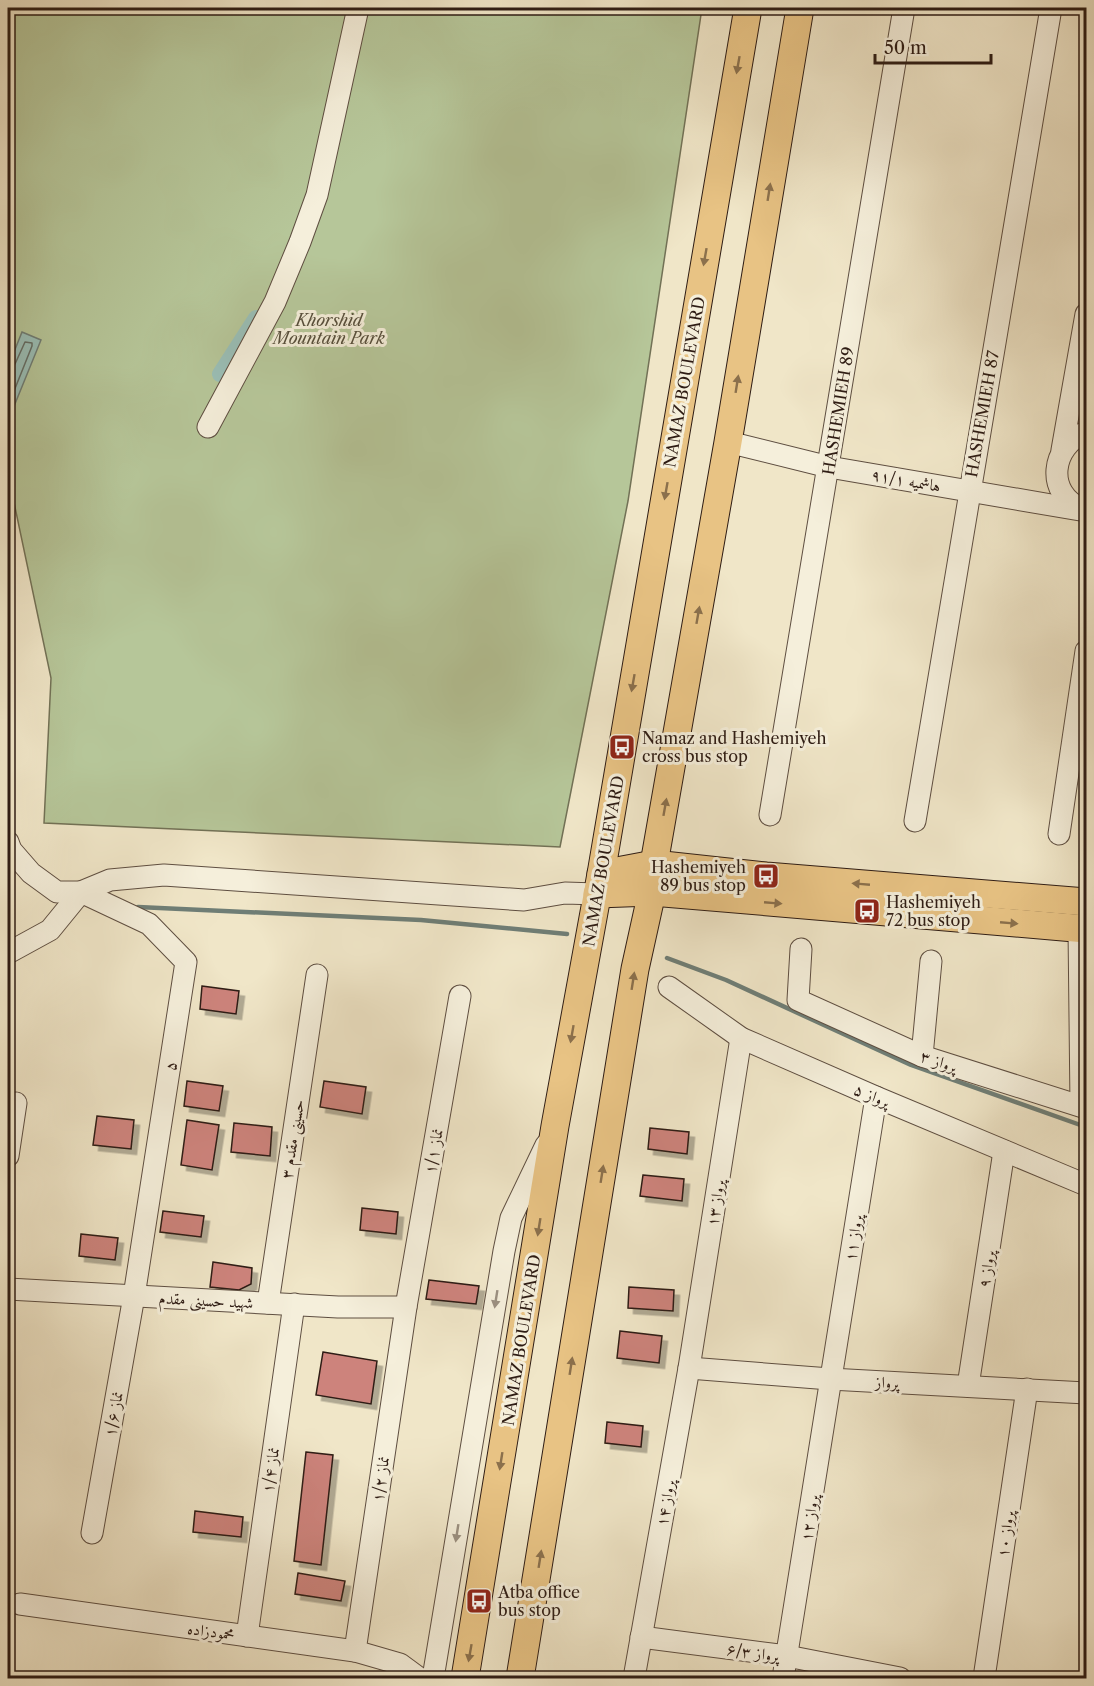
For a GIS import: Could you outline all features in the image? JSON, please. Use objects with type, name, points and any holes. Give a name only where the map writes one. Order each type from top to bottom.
[{"type":"main road","name":"NAMAZ BOULEVARD","points":[[465,1678],[555,1126],[599,884],[748,8]]},
{"type":"main road","points":[[520,1678],[635,969],[652,892],[654,864],[728,442],[800,8]]},
{"type":"main road","points":[[599,884],[654,864],[766,876],[1086,902]]},
{"type":"main road","points":[[599,884],[652,892],[1083,929]]},
{"type":"street","name":"HASHEMIEH 89","points":[[770,815],[904,8]]},
{"type":"street","name":"HASHEMIEH 87","points":[[915,820],[1051,8]]},
{"type":"street","points":[[208,427],[275,302],[317,195],[356,16]]},
{"type":"street","points":[[1086,314],[1057,471],[1058,482],[1068,500],[1086,511]]},
{"type":"street","points":[[1062,450],[1069,442],[1086,432]]},
{"type":"street","name":"هاشمیه ۹۱/۱","points":[[728,442],[829,467],[1086,511]]},
{"type":"street","points":[[1059,834],[1086,651]]},
{"type":"street","points":[[8,842],[11,850],[31,873],[57,892],[81,892],[110,880],[164,875],[524,900],[599,884]]},
{"type":"street","points":[[8,954],[51,930],[81,892]]},
{"type":"street","name":"۵","points":[[81,892],[149,924],[186,962],[134,1296]]},
{"type":"street","points":[[1083,929],[1084,1107]]},
{"type":"street","name":"پرواز ۳","points":[[801,949],[798,1000],[922,1056],[1084,1107]]},
{"type":"street","points":[[922,1056],[931,961]]},
{"type":"street","name":"حسینی مقدم ۳","points":[[268,1303],[317,975]]},
{"type":"street","name":"پرواز ۵","points":[[669,987],[741,1038],[1086,1185]]},
{"type":"street","name":"نماز ۱/۱","points":[[406,1307],[460,996]]},
{"type":"street","name":"پرواز ۱۳","points":[[688,1368],[741,1038]]},
{"type":"street","name":"پرواز ۱۱","points":[[830,1379],[876,1097]]},
{"type":"street","points":[[8,1156],[16,1103]]},
{"type":"street","points":[[433,1678],[504,1251],[512,1218],[555,1126]]},
{"type":"street","name":"پرواز ۹","points":[[968,1386],[1004,1151]]},
{"type":"street","name":"شهید حسینی مقدم","points":[[8,1289],[268,1303],[406,1307]]},
{"type":"street","name":"نماز ۱/۶","points":[[92,1533],[134,1296]]},
{"type":"street","name":"نماز ۱/۴","points":[[247,1636],[294,1304]]},
{"type":"street","name":"نماز ۱/۲","points":[[355,1651],[406,1307]]},
{"type":"street","name":"پرواز","points":[[688,1368],[830,1379],[1086,1393]]},
{"type":"street","name":"پرواز ۱۴","points":[[634,1678],[688,1368]]},
{"type":"street","name":"پرواز ۱۲","points":[[783,1678],[830,1379]]},
{"type":"street","name":"پرواز ۱۰","points":[[984,1678],[1027,1389]]},
{"type":"street","name":"محمودزاده","points":[[20,1604],[355,1651],[400,1664],[419,1678]]},
{"type":"street","name":"پرواز ۶/۳","points":[[641,1637],[787,1656],[900,1678]]},
{"type":"street","points":[[400,1664],[439,1645]]},
{"type":"green space","name":"Khorshid Mountain Park","points":[[8,8],[702,8],[628,501],[560,847],[44,823],[51,678],[8,474]]},
{"type":"water","points":[[22,332],[41,340],[8,421],[8,367]]},
{"type":"building","points":[[202,986],[239,991],[236,1014],[200,1009]]},
{"type":"building","points":[[187,1081],[223,1086],[219,1111],[184,1106]]},
{"type":"building","points":[[324,1081],[366,1087],[362,1114],[320,1107]]},
{"type":"building","points":[[97,1116],[134,1120],[131,1149],[93,1145]]},
{"type":"building","points":[[187,1120],[219,1125],[212,1170],[181,1165]]},
{"type":"building","points":[[234,1123],[272,1127],[270,1156],[231,1152]]},
{"type":"building","points":[[650,1128],[689,1132],[687,1154],[648,1149]]},
{"type":"building","points":[[643,1175],[684,1179],[682,1201],[640,1196]]},
{"type":"building","points":[[362,1208],[398,1212],[396,1234],[360,1230]]},
{"type":"building","points":[[163,1211],[204,1216],[201,1237],[160,1232]]},
{"type":"building","points":[[81,1234],[118,1238],[115,1260],[79,1256]]},
{"type":"building","points":[[213,1262],[252,1268],[251,1284],[239,1290],[210,1287]]},
{"type":"building","points":[[429,1280],[479,1286],[476,1304],[426,1299]]},
{"type":"building","points":[[629,1287],[674,1290],[673,1311],[628,1308]]},
{"type":"building","points":[[620,1331],[662,1336],[659,1363],[617,1358]]},
{"type":"building","points":[[323,1352],[377,1361],[371,1404],[316,1395]]},
{"type":"building","points":[[607,1422],[643,1426],[641,1447],[605,1443]]},
{"type":"building","points":[[306,1452],[333,1455],[321,1565],[294,1561]]},
{"type":"building","points":[[195,1511],[243,1517],[241,1537],[193,1532]]},
{"type":"building","points":[[298,1573],[345,1581],[341,1601],[295,1594]]},
{"type":"waterway","points":[[220,374],[256,318]]},
{"type":"waterway","points":[[138,907],[421,920],[567,934]]},
{"type":"waterway","points":[[667,958],[726,980],[911,1065],[1086,1127]]},
{"type":"place","name":"Namaz and Hashemiyeh cross bus stop","points":[[622,747]]},
{"type":"place","name":"Hashemiyeh 89 bus stop","points":[[766,876]]},
{"type":"place","name":"Hashemiyeh 72 bus stop","points":[[867,911]]},
{"type":"place","name":"Atba office bus stop","points":[[479,1601]]}]
